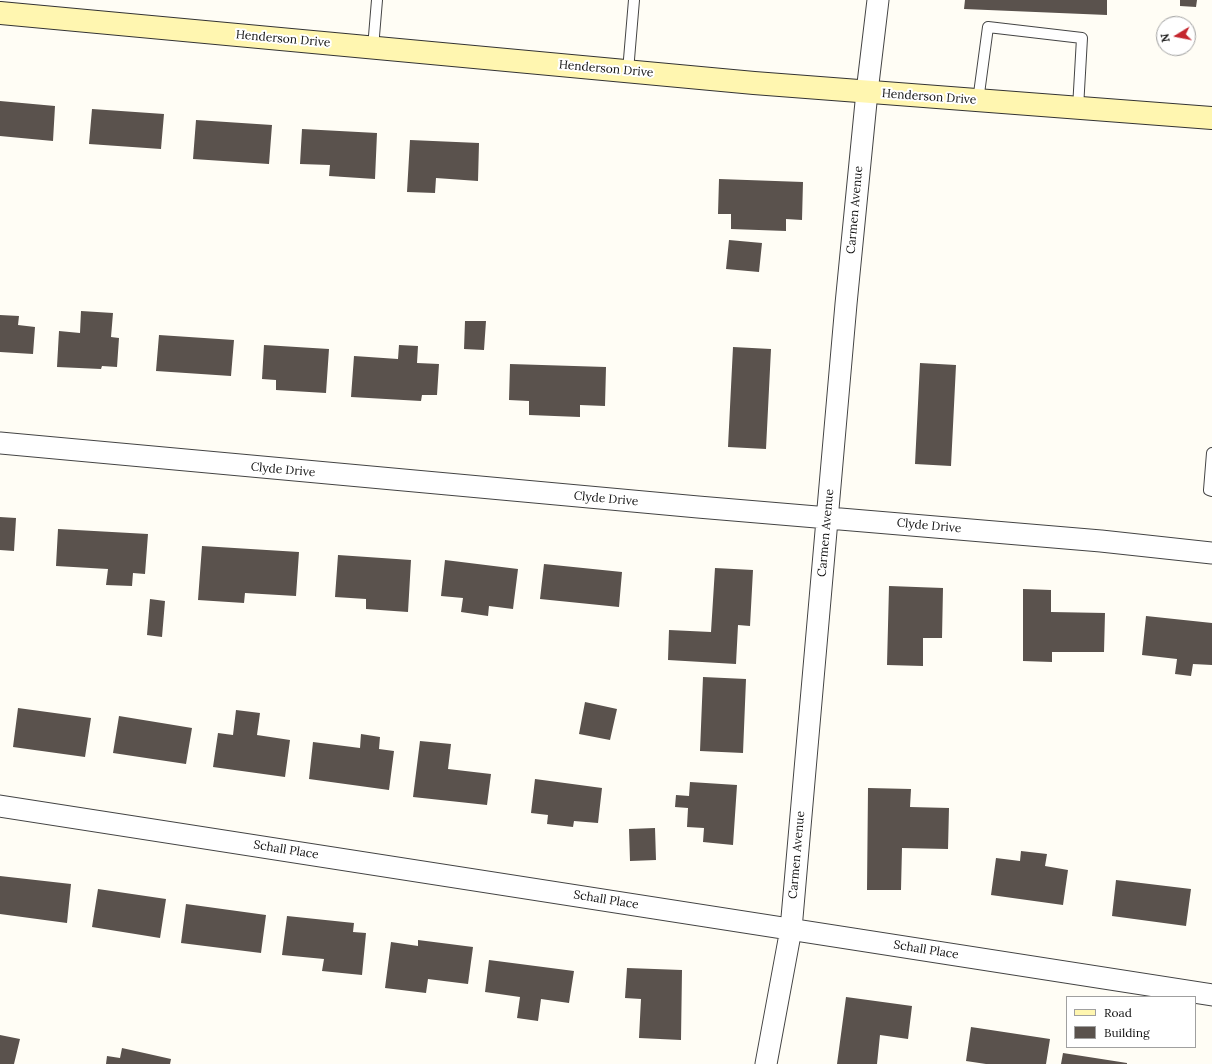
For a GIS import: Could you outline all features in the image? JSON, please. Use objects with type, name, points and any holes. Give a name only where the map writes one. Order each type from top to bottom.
[{"type":"main road","name":"Henderson Drive","points":[[0,13],[866,92],[1212,118]]},
{"type":"street","name":"Carmen Avenue","points":[[766,1064],[791,929],[866,92],[878,0]]},
{"type":"street","name":"Clyde Drive","points":[[0,443],[186,462],[1101,541],[1212,552]]},
{"type":"street","name":"Schall Place","points":[[0,806],[1212,994]]},
{"type":"lane","points":[[373,48],[377,0]]},
{"type":"lane","points":[[628,71],[634,0]]},
{"type":"lane","points":[[978,101],[988,27],[1082,38],[1078,108]]},
{"type":"lane","points":[[1212,453],[1209,490],[1212,491]]},
{"type":"building","points":[[965,0],[1107,0],[1107,15],[964,9]]},
{"type":"building","points":[[1180,0],[1197,0],[1196,7],[1180,6]]},
{"type":"building","points":[[0,101],[55,106],[53,141],[0,136]]},
{"type":"building","points":[[92,109],[164,114],[161,149],[89,144]]},
{"type":"building","points":[[196,120],[272,125],[269,164],[193,159]]},
{"type":"building","points":[[302,129],[377,133],[375,179],[329,176],[330,165],[300,164]]},
{"type":"building","points":[[410,140],[479,143],[478,181],[436,178],[435,193],[407,192]]},
{"type":"building","points":[[719,179],[803,182],[802,220],[786,219],[786,231],[731,229],[731,214],[718,214]]},
{"type":"building","points":[[729,240],[762,243],[759,272],[726,269]]},
{"type":"building","points":[[81,311],[113,313],[111,337],[119,338],[117,367],[102,366],[101,369],[57,367],[59,331],[80,333]]},
{"type":"building","points":[[0,315],[19,316],[18,325],[35,327],[33,354],[0,352]]},
{"type":"building","points":[[465,321],[486,321],[484,350],[464,349]]},
{"type":"building","points":[[159,335],[234,340],[231,376],[156,371]]},
{"type":"building","points":[[264,345],[329,349],[326,393],[276,390],[276,380],[262,379]]},
{"type":"building","points":[[399,345],[418,346],[417,363],[439,364],[437,395],[422,395],[421,401],[351,397],[354,356],[398,359]]},
{"type":"building","points":[[733,347],[771,349],[766,449],[728,447]]},
{"type":"building","points":[[920,363],[956,365],[951,466],[915,464]]},
{"type":"building","points":[[510,364],[606,367],[605,406],[580,405],[580,417],[529,415],[529,401],[509,400]]},
{"type":"building","points":[[0,517],[16,518],[14,551],[0,550]]},
{"type":"building","points":[[58,529],[148,534],[145,574],[133,573],[132,586],[106,585],[108,569],[56,566]]},
{"type":"building","points":[[202,546],[299,552],[296,596],[245,593],[244,603],[198,600]]},
{"type":"building","points":[[338,555],[411,560],[408,612],[366,609],[366,599],[335,597]]},
{"type":"building","points":[[445,560],[518,569],[513,609],[489,606],[488,616],[461,612],[463,598],[441,596]]},
{"type":"building","points":[[544,564],[622,572],[619,607],[540,599]]},
{"type":"building","points":[[715,568],[753,570],[750,626],[738,625],[736,664],[668,660],[669,630],[711,632]]},
{"type":"building","points":[[889,586],[943,588],[942,638],[923,638],[923,666],[887,665]]},
{"type":"building","points":[[1023,589],[1051,590],[1051,612],[1105,613],[1104,652],[1052,652],[1052,662],[1023,661]]},
{"type":"building","points":[[150,599],[165,601],[162,637],[147,635]]},
{"type":"building","points":[[1146,616],[1212,623],[1212,665],[1193,664],[1191,676],[1175,674],[1177,659],[1142,655]]},
{"type":"building","points":[[703,677],[746,679],[743,753],[700,751]]},
{"type":"building","points":[[585,702],[617,709],[610,740],[579,734]]},
{"type":"building","points":[[18,708],[91,718],[85,757],[13,747]]},
{"type":"building","points":[[236,710],[260,713],[257,735],[290,740],[285,777],[213,767],[218,733],[233,735]]},
{"type":"building","points":[[119,716],[192,728],[186,764],[113,753]]},
{"type":"building","points":[[361,734],[380,737],[379,749],[394,751],[389,790],[309,779],[313,742],[360,748]]},
{"type":"building","points":[[420,741],[451,744],[448,769],[491,774],[487,805],[413,797]]},
{"type":"building","points":[[535,779],[602,788],[598,823],[574,821],[573,827],[547,824],[548,815],[531,813]]},
{"type":"building","points":[[690,782],[737,785],[733,845],[703,842],[704,828],[687,827],[688,808],[675,807],[676,795],[689,796]]},
{"type":"building","points":[[868,788],[911,789],[910,807],[949,808],[948,849],[902,848],[901,890],[867,890]]},
{"type":"building","points":[[655,828],[656,860],[630,861],[629,829]]},
{"type":"building","points":[[1021,851],[1047,854],[1045,866],[1068,870],[1063,905],[991,895],[996,858],[1020,861]]},
{"type":"building","points":[[0,876],[71,884],[67,923],[0,914]]},
{"type":"building","points":[[1116,880],[1191,889],[1186,926],[1112,916]]},
{"type":"building","points":[[98,889],[166,899],[160,938],[92,927]]},
{"type":"building","points":[[186,904],[266,915],[261,953],[181,943]]},
{"type":"building","points":[[287,916],[354,923],[353,932],[366,933],[362,975],[322,971],[324,959],[282,955]]},
{"type":"building","points":[[418,940],[473,947],[468,984],[428,979],[426,993],[385,988],[391,942],[418,946]]},
{"type":"building","points":[[489,960],[574,971],[569,1003],[541,999],[538,1021],[517,1018],[520,997],[485,992]]},
{"type":"building","points":[[627,968],[682,970],[681,1040],[639,1038],[641,999],[625,998]]},
{"type":"building","points":[[846,997],[912,1006],[908,1039],[880,1035],[877,1064],[837,1064]]},
{"type":"building","points":[[971,1027],[1050,1039],[1046,1064],[986,1064],[966,1061]]},
{"type":"building","points":[[0,1035],[20,1039],[14,1064],[0,1064]]},
{"type":"building","points":[[122,1048],[171,1059],[170,1064],[106,1064],[107,1056],[120,1058]]},
{"type":"building","points":[[1063,1053],[1127,1063],[1127,1064],[1061,1064]]}]
